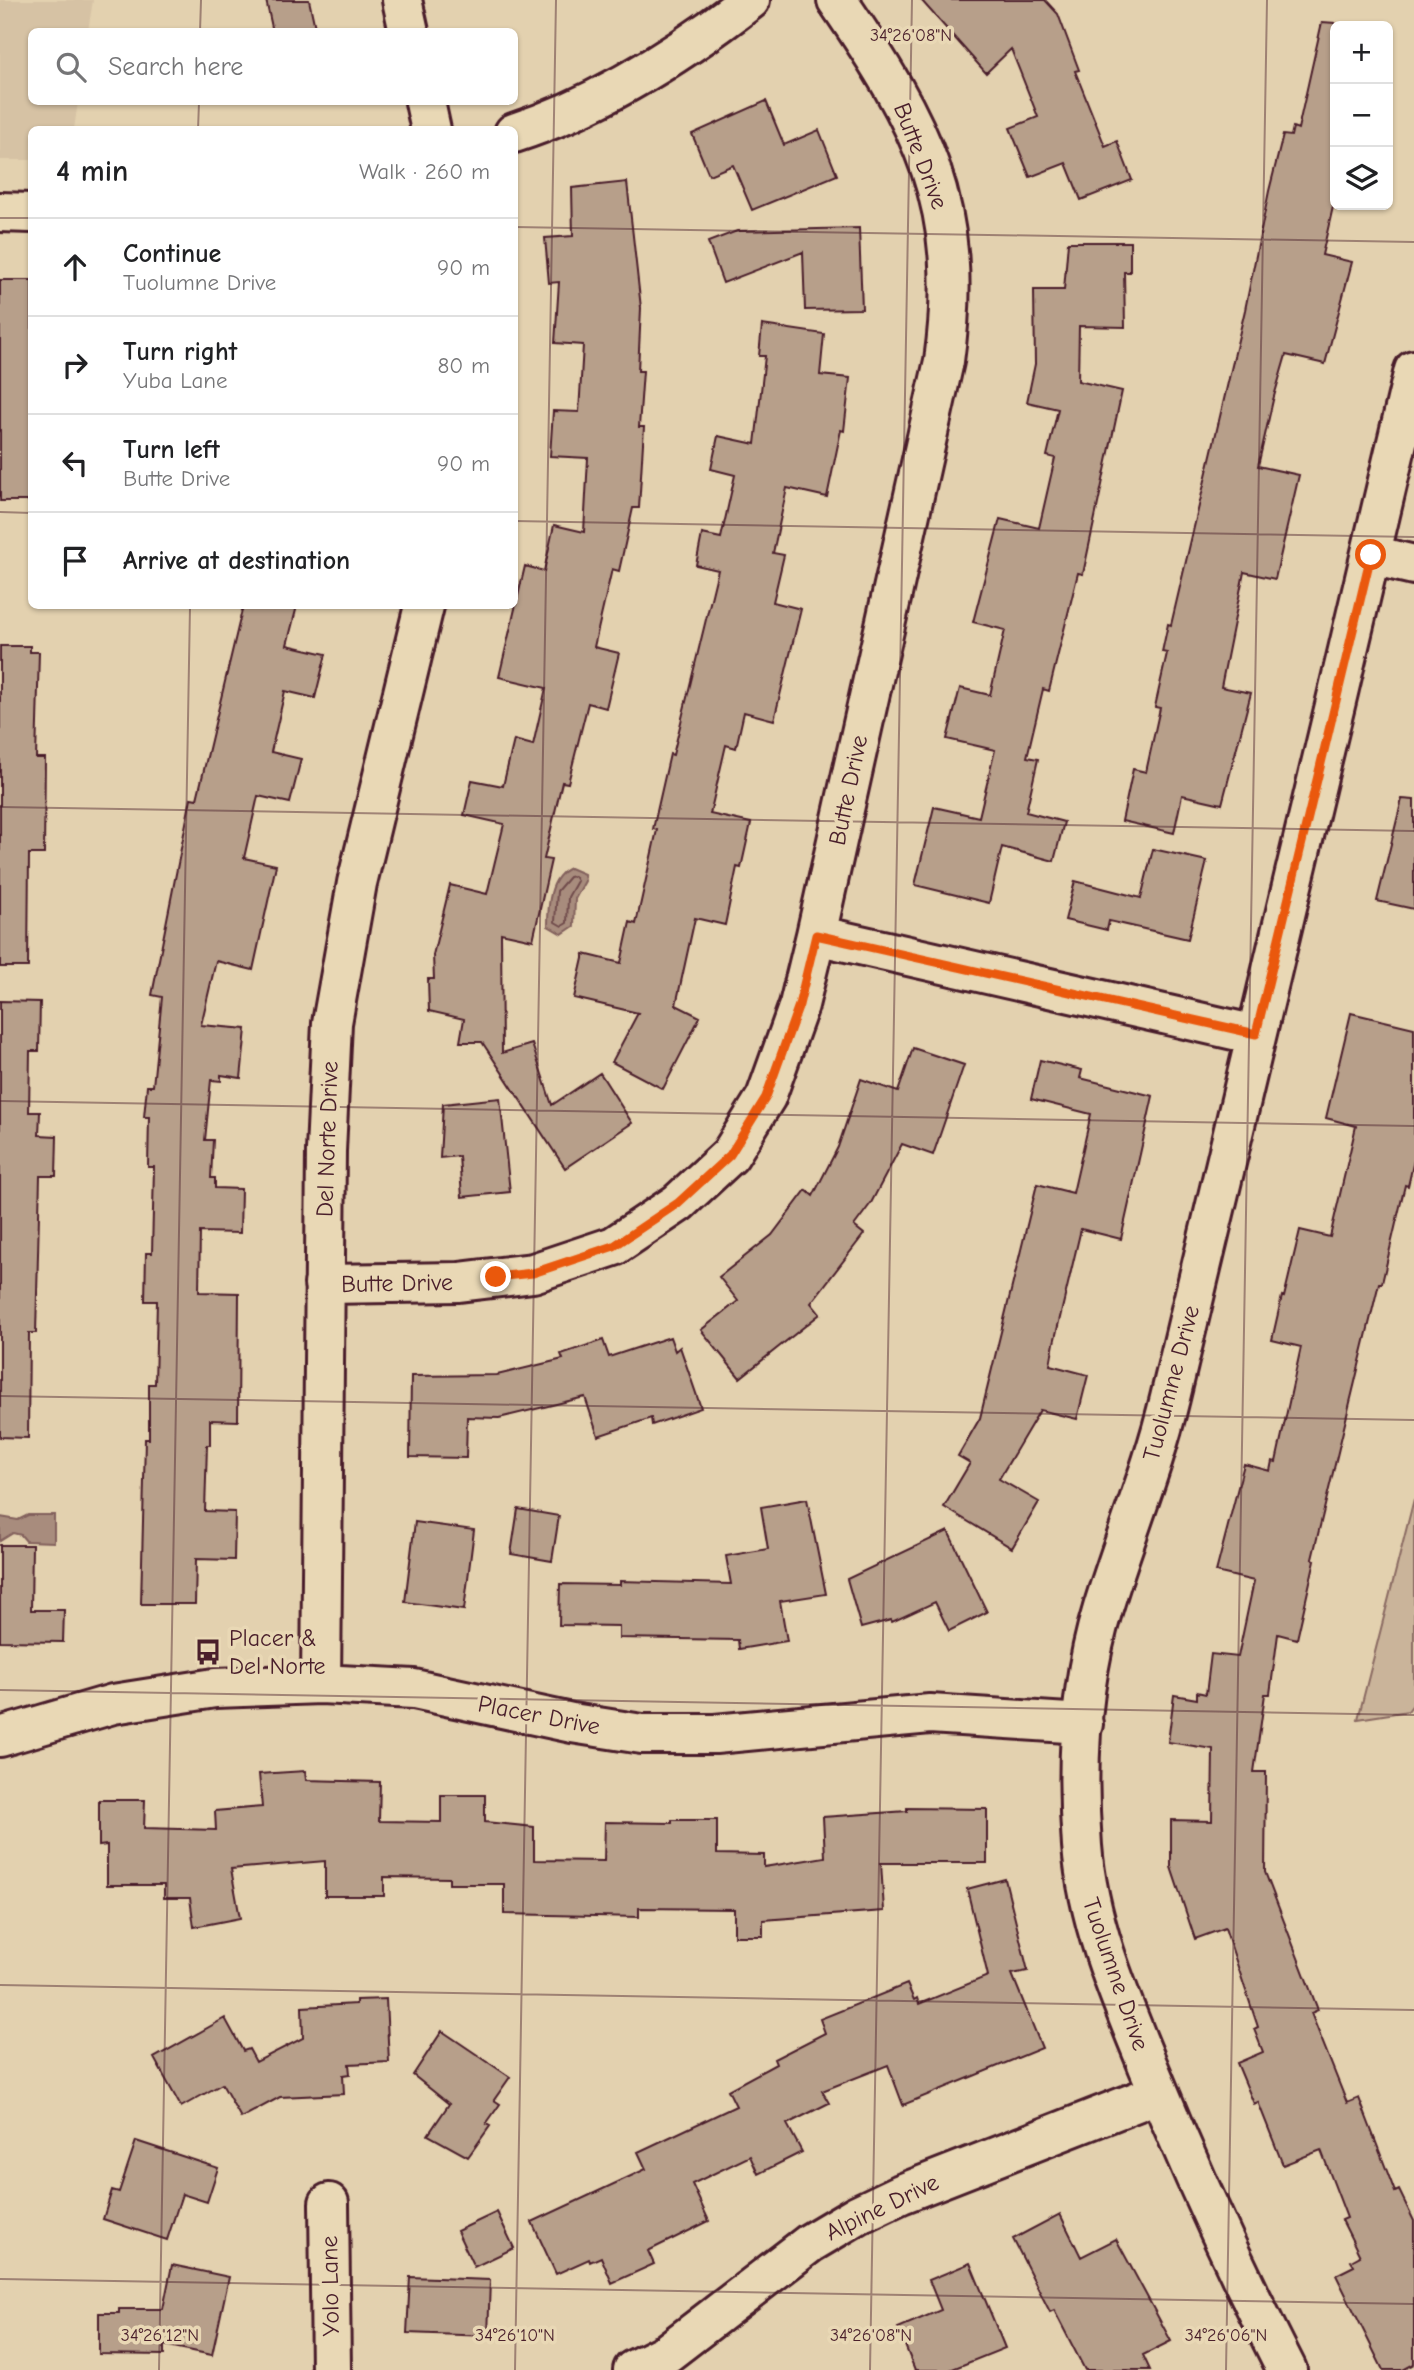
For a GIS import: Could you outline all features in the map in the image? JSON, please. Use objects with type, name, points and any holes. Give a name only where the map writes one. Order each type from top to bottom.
[{"type":"street","points":[[402,0],[408,28]]},
{"type":"street","points":[[518,131],[625,84],[702,37],[750,0]]},
{"type":"street","name":"Butte Drive","points":[[324,1284],[459,1282],[533,1273],[614,1246],[678,1203],[730,1155],[766,1097],[799,1005],[816,935],[944,361],[951,310],[952,266],[938,188],[910,117],[836,0]]},
{"type":"street","points":[[426,105],[430,126]]},
{"type":"street","points":[[0,212],[28,213]]},
{"type":"street","name":"Tuolumne Drive","points":[[1287,2370],[1216,2226],[1110,1969],[1087,1888],[1079,1791],[1083,1724],[1089,1664],[1102,1610],[1168,1407],[1414,370]]},
{"type":"street","points":[[1371,555],[1414,565]]},
{"type":"street","name":"Del Norte Drive","points":[[321,1684],[329,1056],[335,994],[357,883],[423,609]]},
{"type":"street","points":[[816,935],[1256,1034]]},
{"type":"street","name":"Placer Drive","points":[[0,1737],[113,1704],[215,1688],[321,1684],[414,1689],[558,1720],[642,1734],[715,1734],[929,1714],[1083,1724]]},
{"type":"street","name":"Alpine Drive","points":[[633,2370],[667,2353],[810,2243],[857,2215],[901,2194],[1159,2093]]},
{"type":"street","name":"Yolo Lane","points":[[329,2203],[331,2370]]},
{"type":"shaded area","points":[[0,0],[93,0],[88,28],[28,28],[28,105],[78,105],[74,126],[28,126],[28,160],[0,160]]},
{"type":"shaded area","points":[[1414,1499],[1414,1703],[1408,1711],[1358,1719]]},
{"type":"water","points":[[570,868],[584,874],[585,881],[575,899],[574,926],[562,934],[548,926],[549,901],[558,878]]},
{"type":"water","points":[[28,1515],[54,1515],[54,1542],[26,1541],[21,1535],[13,1533],[0,1541],[0,1517],[18,1520]]},
{"type":"building","points":[[266,0],[309,0],[315,28],[272,28]]},
{"type":"building","points":[[921,0],[1045,0],[1058,14],[1079,70],[1075,71],[1105,146],[1117,141],[1132,180],[1081,200],[1066,163],[1030,177],[1010,128],[1038,117],[1011,49],[986,73]]},
{"type":"building","points":[[1322,22],[1330,23],[1330,210],[1332,210],[1322,255],[1352,262],[1325,364],[1286,355],[1273,400],[1258,466],[1299,475],[1275,579],[1244,572],[1221,687],[1251,693],[1222,804],[1182,795],[1174,833],[1122,821],[1133,769],[1146,772],[1160,708],[1155,707],[1167,653],[1162,652],[1168,624],[1171,625],[1283,135],[1291,136],[1293,127],[1298,129]]},
{"type":"building","points":[[766,101],[784,145],[819,130],[837,175],[752,210],[733,165],[709,175],[692,134]]},
{"type":"building","points":[[627,182],[641,308],[638,371],[643,371],[639,427],[644,427],[639,508],[633,508],[619,571],[612,569],[594,647],[619,653],[606,708],[588,703],[568,783],[562,782],[544,859],[551,860],[533,940],[501,933],[502,1053],[532,1044],[552,1105],[600,1073],[632,1123],[565,1168],[482,1042],[460,1042],[464,1019],[429,1011],[428,979],[434,979],[433,955],[450,885],[487,894],[504,824],[464,815],[472,780],[503,786],[514,740],[533,745],[546,688],[499,677],[515,609],[518,609],[518,596],[525,566],[544,571],[554,525],[584,532],[588,458],[550,456],[553,411],[579,412],[583,345],[555,343],[559,282],[549,283],[545,238],[573,236],[572,188]]},
{"type":"building","points":[[859,228],[862,309],[805,310],[803,252],[723,283],[708,242],[737,231]]},
{"type":"building","points":[[1068,242],[1130,242],[1130,272],[1124,272],[1125,327],[1079,326],[1078,381],[1122,391],[1083,574],[1078,573],[1049,691],[1043,689],[1027,757],[1038,759],[1026,812],[1064,822],[1054,861],[1002,847],[989,903],[915,885],[934,807],[979,817],[995,750],[947,739],[960,688],[990,695],[1005,630],[973,622],[1000,519],[1039,528],[1055,458],[1047,456],[1058,409],[1027,402],[1035,364],[1034,290],[1064,290]]},
{"type":"building","points":[[0,280],[28,280],[28,501],[0,501]]},
{"type":"building","points":[[762,325],[824,334],[820,375],[850,378],[844,431],[841,430],[827,497],[787,488],[773,553],[784,555],[773,602],[801,609],[774,720],[744,712],[736,748],[726,745],[710,814],[751,823],[741,868],[737,867],[725,925],[695,918],[676,1005],[700,1017],[663,1089],[612,1062],[638,1013],[574,998],[584,954],[621,963],[630,922],[636,924],[657,830],[653,829],[670,754],[673,755],[718,570],[696,565],[702,534],[721,538],[735,475],[711,469],[718,436],[755,444],[765,356],[759,356]]},
{"type":"building","points":[[242,609],[296,609],[287,645],[326,654],[315,698],[285,691],[271,752],[301,759],[290,803],[258,796],[244,858],[276,865],[253,970],[216,961],[201,1025],[246,1029],[241,1078],[221,1075],[221,1081],[211,1080],[205,1140],[213,1140],[211,1178],[215,1178],[215,1188],[241,1189],[240,1233],[200,1232],[199,1292],[239,1293],[238,1421],[210,1420],[205,1511],[235,1512],[234,1560],[196,1559],[195,1604],[141,1604],[145,1439],[149,1439],[149,1384],[155,1384],[157,1301],[145,1301],[146,1253],[152,1253],[154,1167],[148,1167],[149,1117],[144,1117],[147,1086],[153,1086],[162,997],[152,995],[191,798],[197,799]]},
{"type":"building","points":[[0,646],[30,646],[30,652],[39,652],[36,758],[45,758],[44,854],[29,854],[28,967],[0,967]]},
{"type":"building","points":[[1402,799],[1414,800],[1414,909],[1377,901]]},
{"type":"building","points":[[1153,849],[1207,861],[1188,939],[1109,921],[1107,930],[1065,920],[1075,881],[1141,898]]},
{"type":"building","points":[[0,1001],[40,1002],[39,1051],[30,1051],[29,1112],[40,1112],[39,1135],[57,1136],[56,1176],[40,1176],[36,1333],[29,1333],[28,1438],[0,1437]]},
{"type":"building","points":[[1351,1013],[1414,1028],[1414,1160],[1408,1186],[1405,1185],[1382,1283],[1379,1283],[1312,1559],[1315,1560],[1297,1639],[1278,1634],[1270,1694],[1265,1694],[1254,1772],[1266,1772],[1265,1872],[1318,2010],[1311,2013],[1347,2103],[1359,2098],[1395,2192],[1399,2190],[1414,2221],[1414,2364],[1403,2370],[1383,2370],[1336,2275],[1354,2266],[1351,2261],[1360,2256],[1342,2220],[1347,2218],[1321,2150],[1283,2165],[1258,2102],[1254,2104],[1237,2063],[1263,2052],[1254,2029],[1258,2027],[1225,1928],[1195,1939],[1171,1867],[1171,1820],[1212,1821],[1213,1749],[1168,1742],[1174,1695],[1197,1699],[1197,1692],[1206,1694],[1211,1654],[1238,1657],[1254,1581],[1216,1572],[1244,1464],[1270,1471],[1272,1461],[1276,1462],[1301,1347],[1272,1340],[1300,1230],[1330,1237],[1356,1126],[1326,1118]]},
{"type":"building","points":[[913,1048],[964,1065],[933,1155],[902,1144],[871,1203],[854,1226],[864,1234],[811,1303],[820,1314],[740,1378],[701,1330],[738,1301],[719,1277],[772,1235],[806,1190],[813,1196],[838,1147],[861,1079],[898,1092]]},
{"type":"building","points":[[1040,1060],[1082,1070],[1080,1078],[1153,1096],[1121,1239],[1081,1229],[1054,1343],[1050,1365],[1088,1375],[1077,1419],[1040,1410],[999,1479],[1039,1502],[1012,1548],[944,1507],[970,1463],[958,1456],[980,1418],[1037,1184],[1073,1193],[1091,1114],[1031,1099]]},
{"type":"building","points":[[500,1098],[510,1192],[462,1197],[459,1156],[440,1158],[443,1104]]},
{"type":"building","points":[[670,1337],[675,1351],[680,1347],[701,1408],[652,1425],[651,1418],[598,1436],[585,1397],[499,1418],[467,1417],[466,1458],[410,1457],[411,1376],[497,1375],[563,1359],[561,1354],[603,1340],[609,1357]]},
{"type":"building","points":[[807,1499],[826,1594],[780,1601],[787,1641],[739,1649],[738,1640],[619,1638],[619,1626],[559,1625],[560,1584],[620,1585],[620,1581],[731,1584],[726,1556],[768,1549],[761,1507]]},
{"type":"building","points":[[518,1509],[559,1516],[552,1561],[511,1554]]},
{"type":"building","points":[[415,1522],[474,1530],[464,1610],[405,1602]]},
{"type":"building","points":[[948,1531],[987,1612],[949,1631],[935,1602],[892,1622],[891,1620],[861,1628],[847,1579]]},
{"type":"building","points":[[0,1545],[32,1545],[31,1610],[64,1610],[63,1642],[0,1641]]},
{"type":"building","points":[[305,1771],[306,1780],[380,1782],[379,1821],[441,1822],[441,1795],[485,1795],[485,1822],[534,1827],[534,1860],[604,1861],[605,1822],[672,1823],[672,1820],[717,1820],[717,1854],[764,1855],[764,1867],[825,1857],[823,1817],[907,1811],[907,1808],[987,1809],[987,1863],[881,1863],[884,1911],[763,1920],[763,1936],[734,1936],[734,1909],[639,1908],[639,1917],[504,1914],[504,1884],[449,1884],[449,1878],[384,1877],[384,1896],[325,1896],[325,1861],[231,1869],[240,1918],[194,1927],[190,1898],[164,1898],[164,1885],[107,1885],[107,1845],[99,1846],[99,1800],[145,1800],[144,1828],[216,1830],[215,1811],[262,1807],[259,1774]]},
{"type":"building","points":[[1005,1879],[1028,1971],[1012,1974],[1042,2048],[903,2105],[888,2065],[822,2091],[829,2103],[787,2124],[802,2152],[758,2174],[750,2156],[692,2184],[709,2221],[648,2251],[654,2264],[612,2283],[601,2257],[590,2262],[589,2259],[556,2274],[532,2222],[646,2169],[638,2152],[736,2106],[728,2090],[776,2064],[774,2059],[825,2033],[820,2019],[907,1984],[914,2000],[917,1998],[919,2004],[988,1976],[967,1889]]},
{"type":"building","points":[[386,1999],[389,2062],[349,2064],[350,2074],[343,2075],[344,2094],[280,2097],[241,2118],[222,2084],[181,2107],[154,2058],[225,2018],[243,2051],[249,2049],[256,2062],[303,2038],[302,2007],[356,2004],[356,2000]]},
{"type":"building","points":[[442,2031],[510,2077],[494,2100],[500,2104],[486,2124],[490,2126],[468,2157],[428,2135],[449,2104],[413,2075]]},
{"type":"building","points":[[136,2141],[218,2168],[207,2202],[182,2194],[167,2240],[103,2219],[112,2190],[119,2192]]},
{"type":"building","points":[[497,2212],[514,2248],[474,2267],[457,2231]]},
{"type":"building","points":[[1060,2214],[1081,2257],[1116,2239],[1171,2341],[1143,2355],[1150,2370],[1085,2370],[1054,2310],[1050,2312],[1013,2239]]},
{"type":"building","points":[[970,2263],[1005,2348],[950,2370],[915,2370],[898,2328],[941,2310],[929,2280]]},
{"type":"building","points":[[172,2265],[229,2277],[212,2355],[164,2345],[164,2355],[99,2354],[99,2313],[119,2313],[119,2309],[163,2309]]},
{"type":"building","points":[[410,2277],[490,2280],[488,2336],[407,2333]]},
{"type":"place","name":"Placer & Del Norte","points":[[208,1652]]},
{"type":"route","points":[[496,1277],[533,1273],[614,1246],[678,1203],[730,1155],[766,1097],[799,1005],[816,935],[1256,1034],[1371,555]]}]
